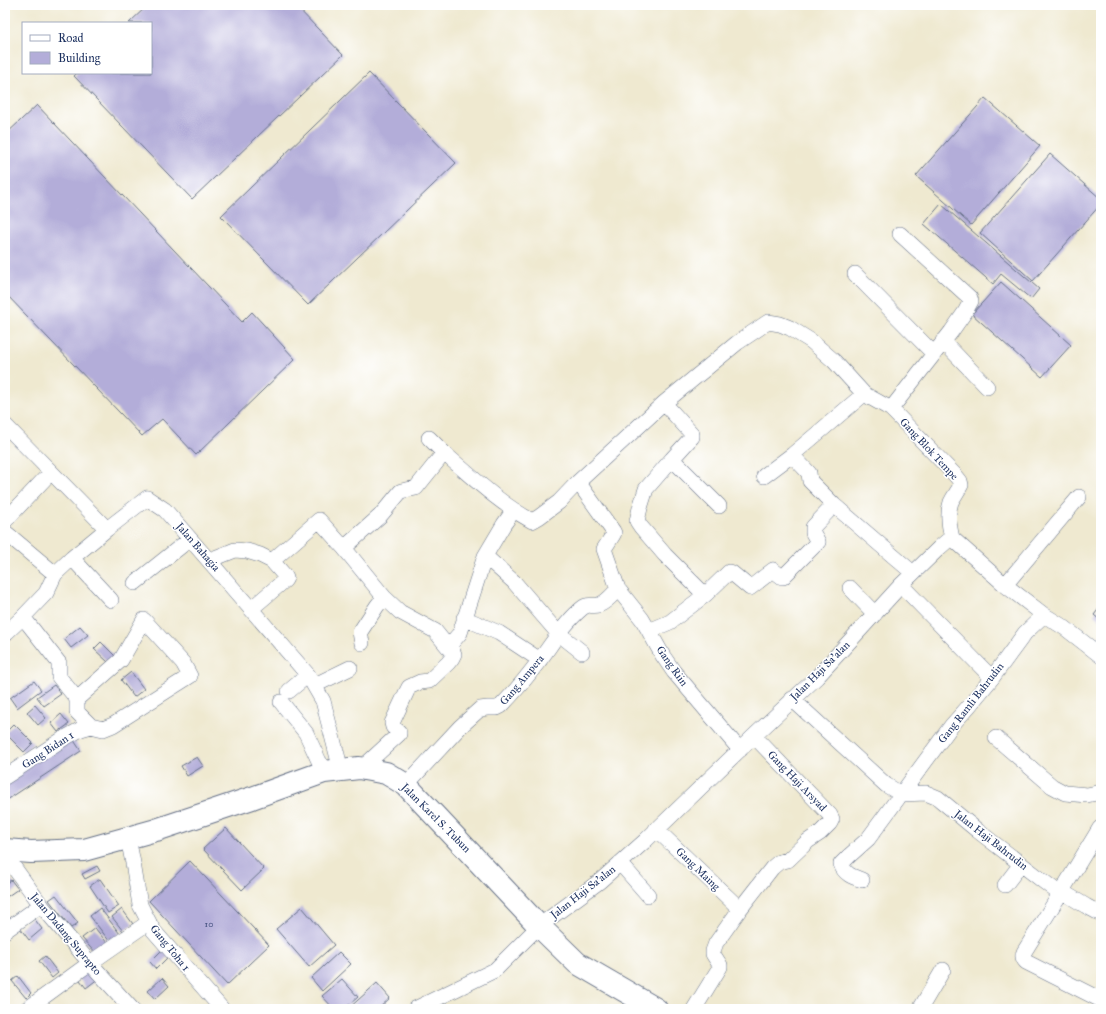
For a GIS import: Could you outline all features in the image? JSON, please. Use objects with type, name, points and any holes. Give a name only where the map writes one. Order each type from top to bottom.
[{"type":"highway","name":"Jalan Karel S. Tubun","points":[[5,850],[31,852],[84,850],[156,830],[244,800],[342,770],[386,773],[406,785],[539,926],[577,963],[656,1009]]},
{"type":"street","points":[[429,438],[478,483],[514,510],[532,520],[540,517],[559,502],[578,482],[664,403],[737,343],[768,322],[780,324],[790,328],[811,341],[834,361],[864,394],[891,409],[944,341],[965,312],[971,299],[900,234]]},
{"type":"street","points":[[855,274],[934,354]]},
{"type":"street","points":[[944,341],[987,387]]},
{"type":"street","points":[[764,476],[792,455],[864,394]]},
{"type":"street","points":[[664,403],[692,434],[692,437],[646,489],[637,520],[641,528],[665,555],[705,595]]},
{"type":"street","name":"Gang Blok Tempe","points":[[891,409],[942,460],[960,481],[961,485],[950,504],[950,528],[952,538]]},
{"type":"street","points":[[5,425],[107,529]]},
{"type":"street","points":[[344,548],[380,516],[401,491],[416,488],[444,453]]},
{"type":"street","points":[[792,455],[809,473],[810,481],[834,506],[913,573]]},
{"type":"street","points":[[672,459],[719,506]]},
{"type":"street","points":[[5,521],[50,472]]},
{"type":"street","name":"Gang Riin","points":[[578,482],[614,533],[604,549],[618,589],[642,619],[674,672],[740,750]]},
{"type":"street","points":[[1005,585],[1079,497]]},
{"type":"street","name":"Jalan Bahagia","points":[[5,633],[46,593],[55,574],[107,529],[147,498],[165,510],[210,560],[312,680],[323,701],[342,770]]},
{"type":"street","points":[[650,631],[670,622],[705,595],[731,572],[750,588],[773,570],[784,577],[818,542],[813,533],[813,526],[834,506]]},
{"type":"street","points":[[448,647],[460,633],[485,556],[514,510]]},
{"type":"street","points":[[272,561],[319,520],[384,597],[400,612],[435,631],[454,654],[448,663],[429,681],[414,684],[407,691],[392,723],[393,727],[399,732],[399,734],[342,770],[306,733],[285,697],[312,680],[350,668]]},
{"type":"street","points":[[5,532],[55,574]]},
{"type":"street","points":[[952,538],[1005,585],[1101,656]]},
{"type":"street","name":"Jalan Haji Sa'alan","points":[[415,1009],[495,970],[539,926],[600,881],[817,677],[901,585],[952,538]]},
{"type":"street","points":[[135,583],[190,539]]},
{"type":"street","points":[[210,560],[235,550],[247,551],[272,561],[285,576],[285,579],[251,609]]},
{"type":"street","points":[[485,556],[514,582],[558,634],[582,652]]},
{"type":"street","points":[[72,558],[111,600]]},
{"type":"street","points":[[901,585],[992,678]]},
{"type":"street","points":[[850,588],[875,614]]},
{"type":"street","name":"Gang Ampera","points":[[406,785],[460,727],[480,709],[497,708],[501,706],[530,673],[558,634],[579,611],[585,606],[603,603],[618,589]]},
{"type":"street","points":[[362,643],[360,632],[384,597]]},
{"type":"street","name":"Gang Ramli Bahrudin","points":[[862,880],[851,876],[842,864],[868,839],[952,725],[992,678],[1025,633],[1044,614]]},
{"type":"street","points":[[23,617],[59,663],[59,677],[77,699],[77,712],[92,726],[103,730],[190,676],[183,663],[144,620],[120,660],[77,699]]},
{"type":"street","points":[[464,618],[499,633],[540,660]]},
{"type":"street","points":[[792,699],[886,785],[901,794]]},
{"type":"street","name":"Gang Bidan 1","points":[[5,778],[81,728],[92,726]]},
{"type":"street","name":"Gang Haji Arsyad","points":[[740,909],[775,865],[779,862],[790,859],[808,841],[820,834],[832,819],[830,815],[754,736]]},
{"type":"street","points":[[996,738],[1052,786],[1065,793],[1087,795],[1101,792]]},
{"type":"street","name":"Jalan Haji Bahrudin","points":[[901,794],[926,793],[938,798],[978,831],[1060,892],[1101,914]]},
{"type":"street","points":[[1101,828],[1022,955],[1026,962],[1101,1000]]},
{"type":"street","name":"Gang Maing","points":[[656,830],[740,909]]},
{"type":"street","points":[[128,838],[140,905],[149,922]]},
{"type":"street","name":"Jalan Dadang Suprapto","points":[[5,855],[41,905],[90,963],[132,1009]]},
{"type":"street","points":[[620,863],[648,894]]},
{"type":"street","points":[[1005,885],[1021,864]]},
{"type":"street","points":[[5,931],[41,905]]},
{"type":"street","points":[[694,1009],[720,967],[713,954],[716,943],[740,909]]},
{"type":"street","name":"Gang Toha 1","points":[[27,1009],[149,922],[152,930],[222,1009]]},
{"type":"street","points":[[920,1009],[943,970]]},
{"type":"building","points":[[148,5],[295,5],[343,55],[192,199],[74,76],[76,74],[152,74],[152,22],[130,22]]},
{"type":"building","points":[[369,73],[456,163],[308,305],[221,216]]},
{"type":"building","points":[[985,98],[1040,146],[971,225],[916,176]]},
{"type":"building","points":[[37,105],[242,322],[252,312],[295,359],[196,455],[162,419],[142,436],[5,293],[5,135]]},
{"type":"building","points":[[1050,154],[1101,199],[1101,204],[1033,281],[980,233]]},
{"type":"building","points":[[941,204],[1039,289],[1031,299],[1001,274],[993,284],[924,224]]},
{"type":"building","points":[[1001,282],[1071,345],[1042,377],[972,314]]},
{"type":"building","points":[[1101,606],[1101,621],[1094,615]]},
{"type":"building","points":[[80,626],[88,635],[71,648],[64,639]]},
{"type":"building","points":[[101,642],[115,656],[108,662],[94,649]]},
{"type":"building","points":[[131,672],[144,689],[134,697],[121,680]]},
{"type":"building","points":[[34,681],[41,690],[17,708],[10,698]]},
{"type":"building","points":[[54,685],[61,694],[44,706],[37,697]]},
{"type":"building","points":[[35,705],[46,718],[38,725],[27,712]]},
{"type":"building","points":[[61,714],[69,724],[58,732],[51,723]]},
{"type":"building","points":[[14,724],[33,743],[24,752],[5,733]]},
{"type":"building","points":[[71,736],[81,751],[7,800],[5,798],[5,780]]},
{"type":"building","points":[[197,757],[203,766],[187,776],[181,766]]},
{"type":"building","points":[[226,828],[264,869],[242,890],[203,849]]},
{"type":"building","points":[[190,861],[269,945],[227,985],[149,901]]},
{"type":"building","points":[[97,866],[100,871],[85,879],[82,874]]},
{"type":"building","points":[[100,879],[119,906],[108,913],[90,886]]},
{"type":"building","points":[[11,880],[18,889],[5,898],[5,884]]},
{"type":"building","points":[[56,895],[78,923],[71,928],[49,900]]},
{"type":"building","points":[[302,907],[334,945],[309,967],[276,929]]},
{"type":"building","points":[[100,908],[120,934],[110,942],[90,916]]},
{"type":"building","points":[[122,909],[133,924],[123,931],[112,917]]},
{"type":"building","points":[[33,917],[42,929],[29,940],[20,928]]},
{"type":"building","points":[[95,928],[108,944],[96,954],[82,938]]},
{"type":"building","points":[[165,947],[171,954],[156,969],[150,962]]},
{"type":"building","points":[[339,952],[351,964],[322,991],[311,978]]},
{"type":"building","points":[[45,956],[58,973],[52,978],[39,961]]},
{"type":"building","points":[[89,967],[99,978],[86,988],[77,976]]},
{"type":"building","points":[[18,976],[31,993],[26,998],[12,981]]},
{"type":"building","points":[[162,978],[169,986],[155,999],[148,991]]},
{"type":"building","points":[[342,979],[358,997],[344,1009],[334,1009],[322,996]]},
{"type":"building","points":[[377,983],[390,998],[378,1009],[348,1009]]}]
